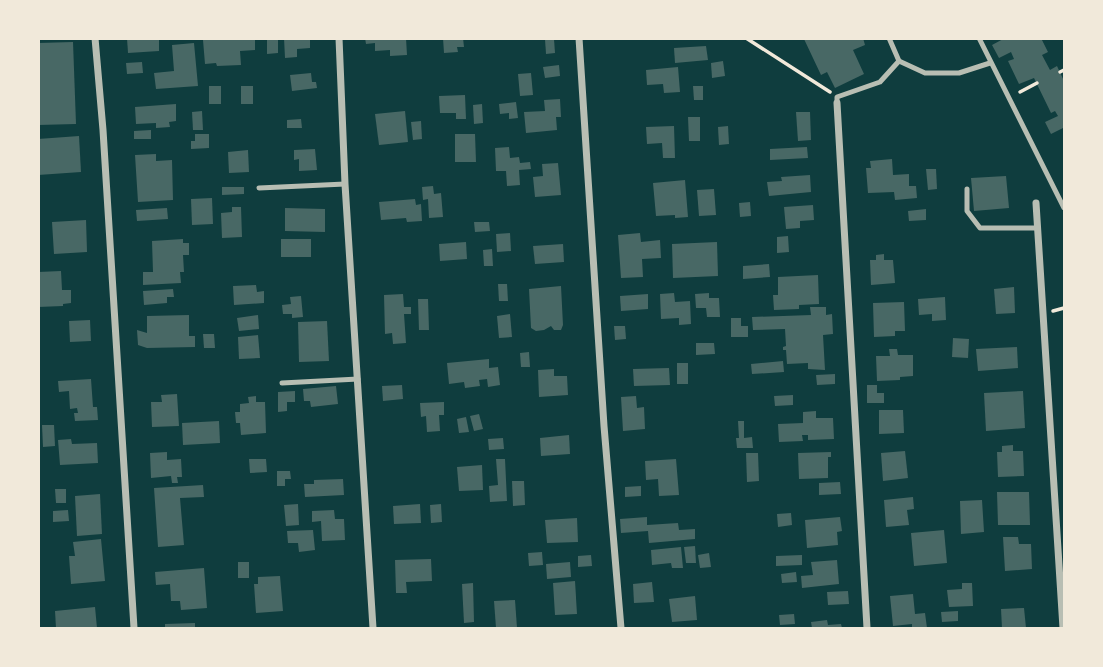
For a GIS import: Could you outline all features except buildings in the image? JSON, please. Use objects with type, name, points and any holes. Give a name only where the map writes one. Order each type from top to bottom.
[{"type":"street","points":[[95,38],[134,628]]},
{"type":"street","points":[[339,38],[345,184],[373,628]]},
{"type":"street","points":[[579,38],[604,426],[621,628]]},
{"type":"street","points":[[837,100],[867,628]]},
{"type":"street","points":[[1036,203],[1063,628]]},
{"type":"lane","points":[[889,38],[899,61],[925,73],[959,74],[990,63]]},
{"type":"lane","points":[[979,38],[1065,208]]},
{"type":"lane","points":[[837,100],[880,82],[899,61]]},
{"type":"lane","points":[[258,188],[345,184]]},
{"type":"lane","points":[[967,189],[967,211],[980,228],[1037,228]]},
{"type":"lane","points":[[282,383],[358,379]]},
{"type":"path","points":[[746,38],[837,100]]},
{"type":"path","points":[[1008,97],[1037,83]]}]
